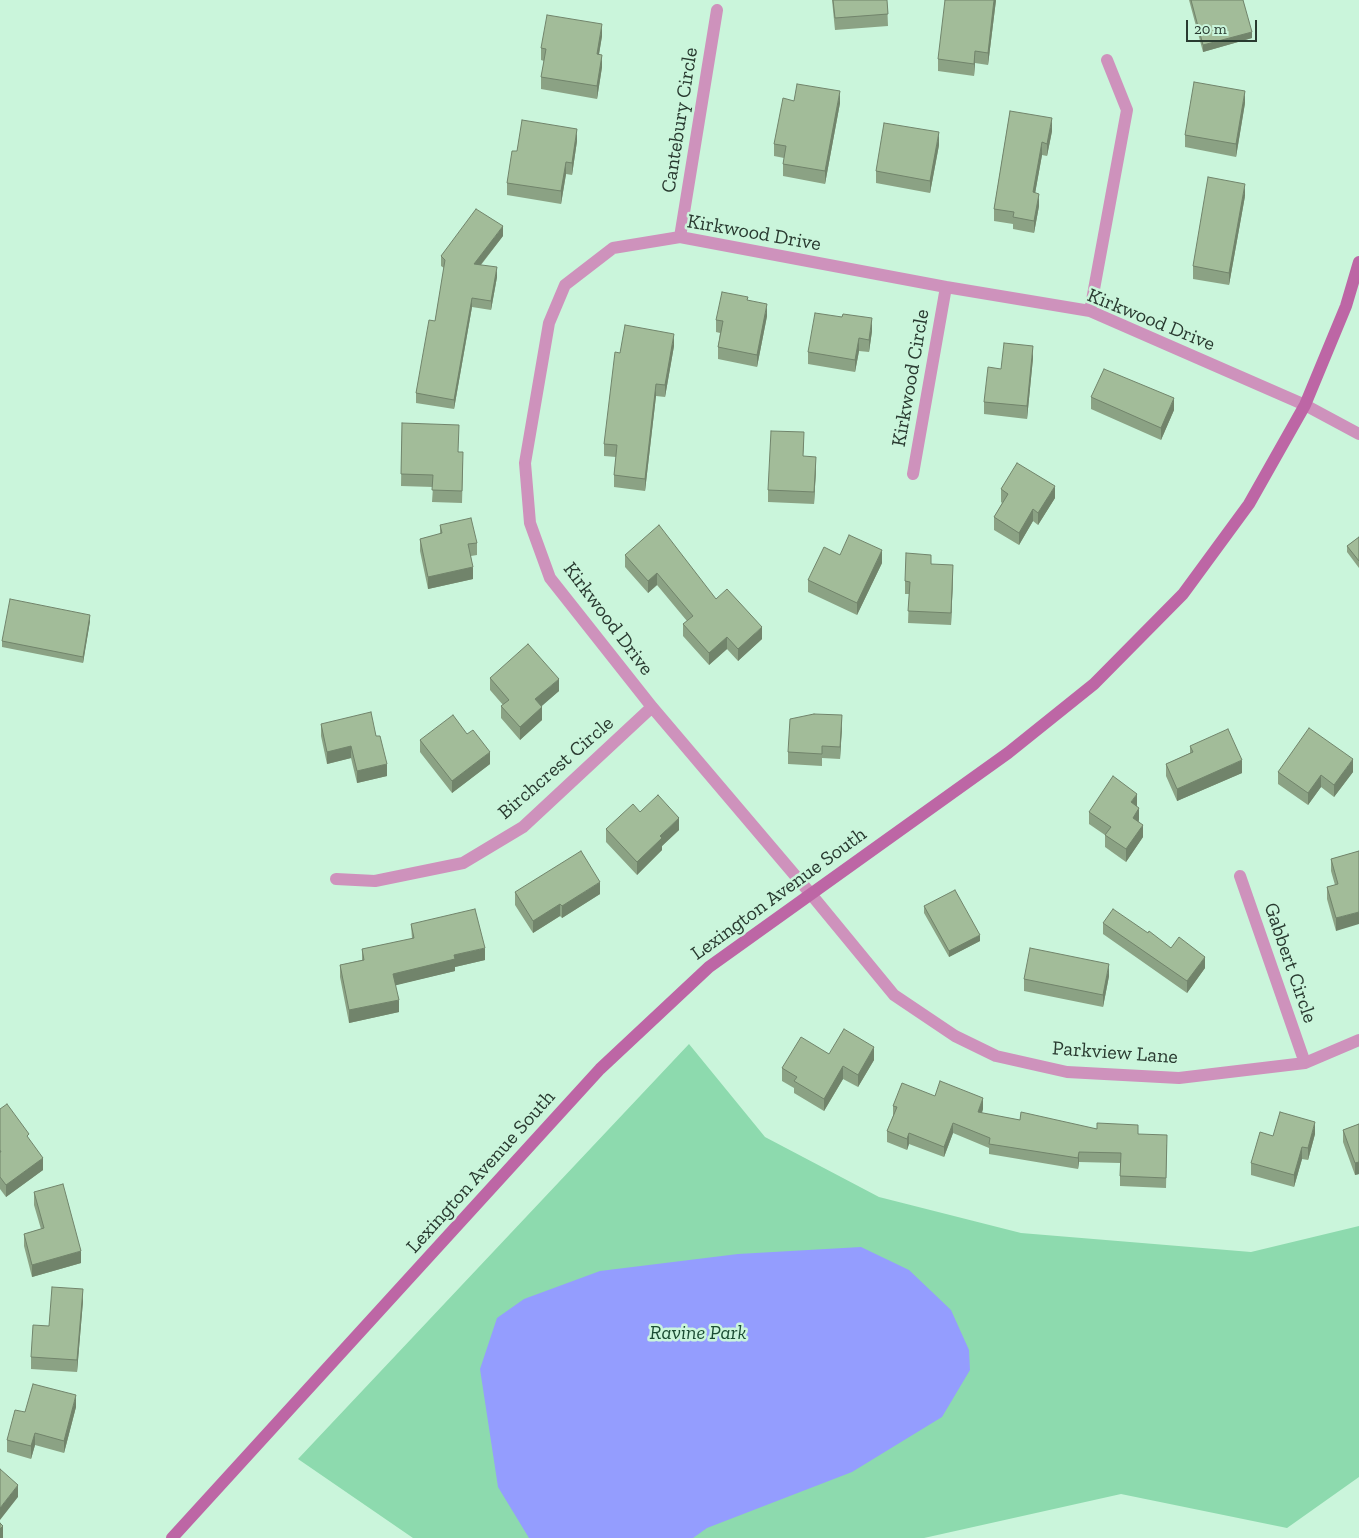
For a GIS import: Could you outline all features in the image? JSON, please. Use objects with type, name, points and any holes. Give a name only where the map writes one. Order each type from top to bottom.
[{"type":"street","name":"Cantebury Circle","points":[[680,237],[717,10]]},
{"type":"street","points":[[1090,311],[1127,110],[1107,60]]},
{"type":"street","name":"Kirkwood Drive","points":[[810,893],[652,707],[550,578],[530,523],[526,462],[549,323],[565,285],[613,248],[680,237],[946,287],[1090,311],[1305,405],[1359,434]]},
{"type":"street","name":"Lexington Avenue South","points":[[172,1538],[600,1070],[710,967],[810,893],[1008,753],[1094,684],[1188,586],[1249,504],[1305,405],[1346,306],[1359,262]]},
{"type":"street","name":"Kirkwood Circle","points":[[913,474],[946,287]]},
{"type":"street","name":"Birchcrest Circle","points":[[336,879],[375,882],[463,863],[523,827],[652,707]]},
{"type":"street","name":"Gabbert Circle","points":[[1240,876],[1305,1063]]},
{"type":"street","name":"Parkview Lane","points":[[810,893],[894,995],[954,1036],[996,1056],[1067,1072],[1179,1078],[1305,1063],[1359,1040]]},
{"type":"green space","name":"Ravine Park","points":[[689,1044],[765,1137],[879,1197],[1021,1233],[1251,1252],[1359,1226],[1359,1477],[1287,1528],[1121,1494],[924,1538],[413,1538],[298,1459]]},
{"type":"water","points":[[861,1247],[909,1270],[951,1310],[969,1350],[970,1370],[942,1417],[852,1472],[707,1528],[693,1538],[529,1538],[498,1487],[480,1369],[497,1318],[524,1299],[600,1271],[738,1254]]},
{"type":"building","points":[[833,0],[887,0],[888,14],[835,18]]},
{"type":"building","points":[[945,0],[994,0],[988,53],[975,51],[974,64],[938,59]]},
{"type":"building","points":[[1191,0],[1243,0],[1252,32],[1203,45]]},
{"type":"building","points":[[547,15],[602,24],[597,54],[602,55],[597,86],[541,77],[546,49],[541,48]]},
{"type":"building","points":[[1194,82],[1245,91],[1236,144],[1185,135]]},
{"type":"building","points":[[797,84],[840,91],[825,171],[783,164],[786,146],[774,144],[783,98],[794,101]]},
{"type":"building","points":[[1010,111],[1052,118],[1047,144],[1042,142],[1033,192],[1039,194],[1034,221],[1013,217],[1014,212],[994,209]]},
{"type":"building","points":[[522,120],[577,129],[572,163],[566,162],[561,191],[507,183],[512,151],[517,151]]},
{"type":"building","points":[[884,123],[939,132],[930,181],[876,171]]},
{"type":"building","points":[[1208,177],[1245,184],[1229,273],[1193,266]]},
{"type":"building","points":[[476,209],[503,226],[474,264],[497,267],[491,301],[472,298],[454,400],[416,393],[429,320],[435,321],[445,260],[441,256]]},
{"type":"building","points":[[722,292],[748,297],[747,300],[767,304],[757,355],[718,347],[723,321],[716,320]]},
{"type":"building","points":[[815,313],[842,317],[843,314],[872,318],[869,340],[859,338],[855,360],[808,352]]},
{"type":"building","points":[[625,325],[674,334],[665,385],[656,384],[645,479],[614,475],[617,445],[604,444],[615,352],[620,353]]},
{"type":"building","points":[[1004,343],[1033,346],[1027,406],[984,402],[988,367],[1001,369]]},
{"type":"building","points":[[1104,369],[1174,398],[1161,428],[1091,397]]},
{"type":"building","points":[[402,423],[459,425],[458,452],[463,452],[462,491],[432,490],[433,475],[401,474]]},
{"type":"building","points":[[771,431],[804,432],[803,456],[816,457],[814,492],[768,490]]},
{"type":"building","points":[[1017,463],[1055,486],[1038,513],[1033,509],[1019,533],[994,517],[1008,494],[1001,489]]},
{"type":"building","points":[[471,518],[477,543],[468,544],[473,567],[428,577],[420,539],[442,533],[440,525]]},
{"type":"building","points":[[659,525],[716,599],[727,589],[762,627],[738,649],[727,637],[709,653],[683,624],[693,616],[657,573],[648,581],[625,555]]},
{"type":"building","points":[[849,535],[882,550],[857,603],[808,580],[824,547],[840,555]]},
{"type":"building","points":[[1359,537],[1359,561],[1347,546]]},
{"type":"building","points":[[906,553],[931,555],[931,564],[953,565],[951,613],[908,611],[910,582],[905,581]]},
{"type":"building","points":[[10,599],[90,615],[83,657],[2,641]]},
{"type":"building","points":[[528,644],[559,679],[535,699],[542,707],[520,727],[501,706],[509,700],[490,678]]},
{"type":"building","points":[[371,712],[376,736],[380,736],[387,764],[357,771],[351,746],[327,752],[321,724]]},
{"type":"building","points":[[814,714],[842,715],[840,747],[822,746],[822,754],[788,752],[790,719]]},
{"type":"building","points":[[453,715],[467,734],[473,730],[490,752],[452,781],[420,740]]},
{"type":"building","points":[[1309,728],[1353,759],[1334,785],[1321,775],[1308,793],[1278,772]]},
{"type":"building","points":[[1228,729],[1242,760],[1177,789],[1166,764],[1193,752],[1190,746]]},
{"type":"building","points":[[1113,776],[1137,794],[1131,802],[1139,808],[1133,818],[1143,825],[1126,849],[1105,835],[1111,827],[1089,812]]},
{"type":"building","points":[[658,795],[679,818],[660,836],[662,838],[637,862],[606,829],[633,804],[640,812]]},
{"type":"building","points":[[581,851],[600,882],[562,906],[560,904],[533,921],[515,892]]},
{"type":"building","points":[[1359,851],[1359,912],[1336,918],[1327,887],[1338,884],[1331,859]]},
{"type":"building","points":[[955,890],[980,935],[949,951],[924,906]]},
{"type":"building","points":[[475,909],[485,948],[454,955],[455,959],[393,974],[399,1000],[349,1010],[340,965],[364,960],[362,949],[414,938],[411,924]]},
{"type":"building","points":[[1113,909],[1148,933],[1149,931],[1171,948],[1179,937],[1205,957],[1187,981],[1103,923]]},
{"type":"building","points":[[1030,948],[1109,964],[1103,995],[1024,979]]},
{"type":"building","points":[[844,1029],[874,1047],[858,1075],[843,1066],[824,1099],[794,1081],[797,1077],[782,1068],[801,1037],[829,1054]]},
{"type":"building","points":[[940,1081],[983,1098],[978,1112],[1020,1120],[1021,1112],[1097,1129],[1097,1123],[1138,1125],[1138,1134],[1167,1135],[1166,1178],[1120,1176],[1121,1153],[1079,1152],[1078,1158],[989,1144],[990,1138],[953,1123],[944,1147],[909,1133],[907,1139],[887,1131],[897,1107],[893,1106],[902,1083],[935,1096]]},
{"type":"building","points":[[7,1104],[29,1134],[27,1136],[43,1158],[6,1185],[0,1177],[0,1109]]},
{"type":"building","points":[[1280,1112],[1315,1122],[1308,1148],[1302,1147],[1294,1175],[1251,1163],[1260,1132],[1273,1136]]},
{"type":"building","points":[[1359,1124],[1359,1162],[1355,1163],[1343,1130]]},
{"type":"building","points":[[63,1184],[81,1251],[32,1265],[24,1234],[44,1228],[34,1192]]},
{"type":"building","points":[[52,1287],[83,1289],[77,1360],[31,1357],[33,1325],[49,1326]]},
{"type":"building","points":[[33,1384],[76,1395],[64,1441],[35,1433],[31,1446],[7,1440],[15,1410],[25,1412]]},
{"type":"building","points":[[0,1469],[18,1485],[0,1508]]}]
